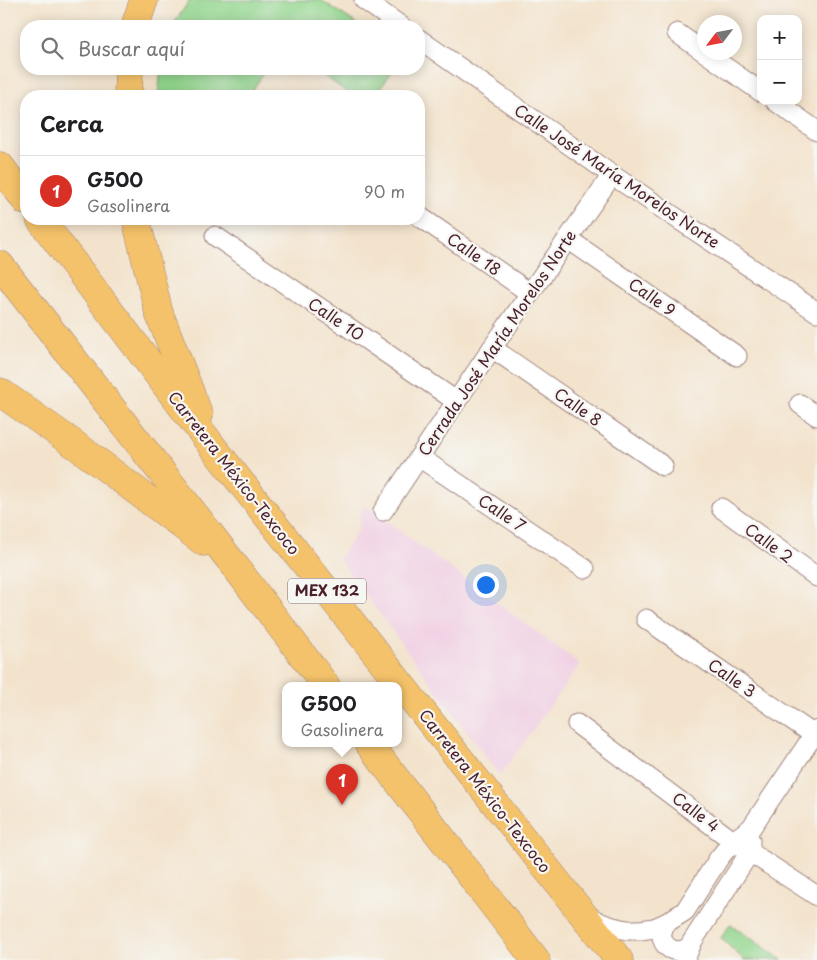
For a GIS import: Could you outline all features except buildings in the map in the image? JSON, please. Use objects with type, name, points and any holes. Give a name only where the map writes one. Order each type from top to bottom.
[{"type":"highway","points":[[137,20],[144,0]]},
{"type":"highway","points":[[128,90],[129,75]]},
{"type":"highway","points":[[0,166],[20,193]]},
{"type":"highway","name":"Carretera México-Texcoco","points":[[45,225],[212,446],[399,682]]},
{"type":"highway","points":[[137,225],[159,313],[212,446]]},
{"type":"highway","name":"MEX 132","points":[[0,265],[234,564],[323,682]]},
{"type":"highway","points":[[0,392],[74,444],[234,564]]},
{"type":"highway","name":"Carretera México-Texcoco","points":[[402,686],[619,960]]},
{"type":"highway","points":[[371,747],[536,960]]},
{"type":"street","points":[[364,0],[392,20]]},
{"type":"street","points":[[676,33],[757,89]]},
{"type":"street","name":"Calle José María Morelos Norte","points":[[425,43],[612,175],[814,304]]},
{"type":"street","points":[[781,105],[817,131]]},
{"type":"street","name":"Cerrada José María Morelos Norte","points":[[383,511],[492,348],[612,175]]},
{"type":"street","name":"Calle 18","points":[[425,220],[530,293]]},
{"type":"street","name":"Calle 10","points":[[215,236],[456,401]]},
{"type":"street","name":"Calle 9","points":[[568,239],[737,356]]},
{"type":"street","name":"Calle 8","points":[[492,348],[663,466]]},
{"type":"street","points":[[800,404],[817,416]]},
{"type":"street","name":"Calle 7","points":[[419,457],[586,569]]},
{"type":"street","name":"Calle 2","points":[[721,508],[817,577]]},
{"type":"street","name":"Calle 3","points":[[646,619],[816,734]]},
{"type":"street","name":"Calle 4","points":[[577,724],[734,841],[817,896]]},
{"type":"street","points":[[580,911],[601,923],[626,930],[654,928],[685,911],[719,858],[734,841],[751,828],[816,734]]},
{"type":"street","points":[[666,923],[662,938],[667,947],[676,952],[687,949],[688,953],[750,852],[751,828]]},
{"type":"shaded area","points":[[365,505],[580,664],[500,776],[339,559],[359,528],[360,512]]},
{"type":"green space","points":[[190,0],[321,0],[351,20],[176,20]]},
{"type":"green space","points":[[160,75],[263,75],[252,90],[159,90]]},
{"type":"green space","points":[[323,75],[390,75],[379,90],[344,90]]},
{"type":"green space","points":[[730,924],[782,960],[744,960],[721,938]]},
{"type":"place","name":"G500","points":[[342,805]]}]
